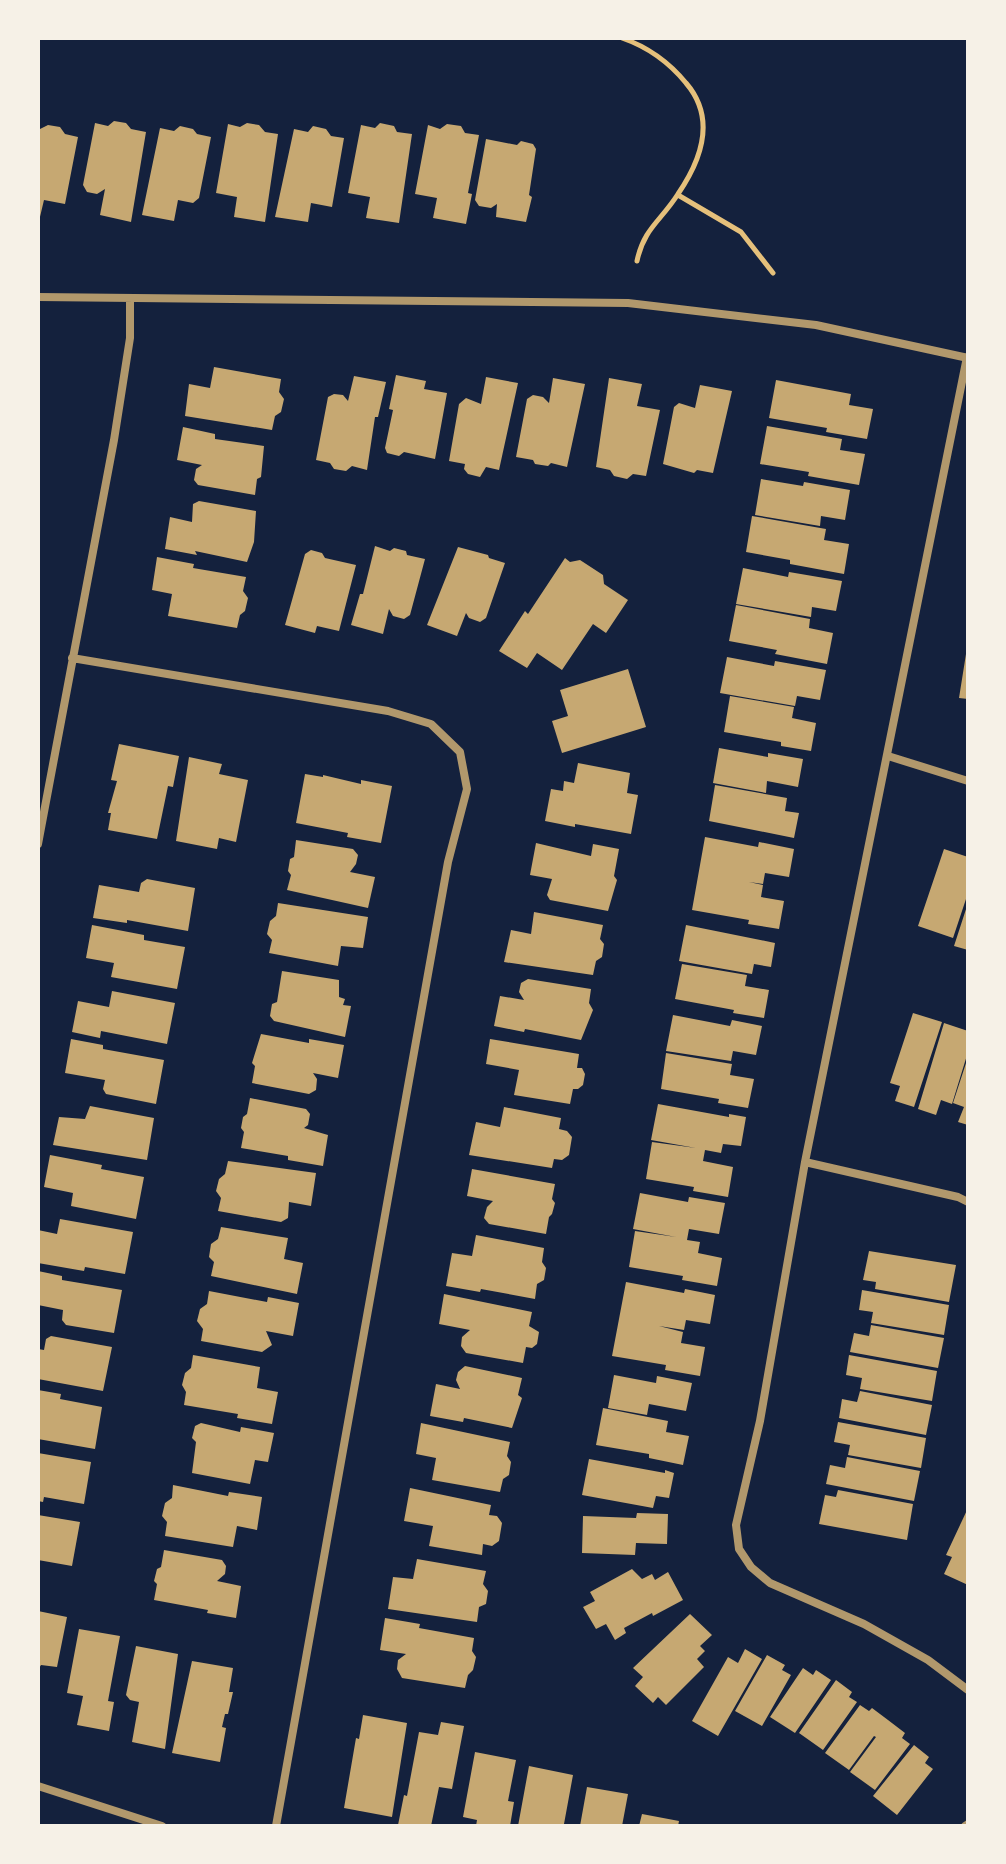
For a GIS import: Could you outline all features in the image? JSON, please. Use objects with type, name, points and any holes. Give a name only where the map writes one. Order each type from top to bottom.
[{"type":"street","points":[[38,297],[628,303],[828,327],[967,357],[805,1162],[760,1421],[736,1525],[739,1549],[751,1567],[770,1583],[864,1624],[928,1660],[968,1690]]},
{"type":"street","points":[[38,844],[114,440],[130,338],[130,299]]},
{"type":"street","points":[[72,658],[388,711],[431,724],[460,752],[467,789],[448,862],[276,1826]]},
{"type":"street","points":[[888,756],[968,781]]},
{"type":"street","points":[[805,1162],[968,1202]]},
{"type":"street","points":[[38,1786],[162,1826]]},
{"type":"path","points":[[622,38],[641,44],[670,65],[695,94],[705,124],[703,148],[678,195],[641,240],[637,261]]},
{"type":"path","points":[[678,195],[741,232],[773,273]]},
{"type":"building","points":[[114,121],[146,132],[131,222],[100,215],[105,189],[97,194],[87,192],[83,185],[95,123],[108,126]]},
{"type":"building","points":[[247,123],[259,125],[265,132],[278,134],[265,222],[234,217],[237,197],[216,193],[228,124],[240,127]]},
{"type":"building","points":[[380,123],[394,126],[397,132],[412,134],[399,223],[366,218],[370,197],[348,193],[361,125],[375,128]]},
{"type":"building","points":[[447,124],[461,126],[465,133],[479,135],[468,193],[472,194],[466,224],[433,218],[437,198],[415,194],[428,125],[440,129]]},
{"type":"building","points":[[48,125],[60,127],[65,134],[78,137],[65,204],[44,200],[39,221],[38,130]]},
{"type":"building","points":[[180,126],[211,137],[199,198],[193,203],[178,200],[174,221],[142,215],[160,128],[174,131]]},
{"type":"building","points":[[313,126],[326,129],[331,136],[344,138],[332,207],[311,203],[308,222],[275,217],[294,129],[308,132]]},
{"type":"building","points":[[486,139],[517,145],[521,141],[533,144],[536,149],[529,195],[532,197],[526,222],[496,217],[497,204],[491,208],[479,206],[475,200]]},
{"type":"building","points":[[214,367],[281,379],[279,392],[284,399],[272,430],[185,416],[189,384],[210,388]]},
{"type":"building","points":[[396,375],[426,381],[424,389],[447,393],[435,459],[404,452],[399,456],[387,453],[385,448],[393,410],[389,409]]},
{"type":"building","points":[[354,376],[386,382],[378,417],[375,417],[367,470],[352,466],[346,471],[316,460],[328,397],[343,395],[348,401]]},
{"type":"building","points":[[486,377],[518,383],[499,470],[486,467],[480,477],[468,474],[465,464],[449,461],[459,404],[466,398],[481,404]]},
{"type":"building","points":[[553,378],[585,384],[567,467],[551,463],[548,466],[535,464],[533,460],[516,457],[527,399],[533,395],[543,397],[549,403]]},
{"type":"building","points":[[609,378],[642,384],[637,406],[660,410],[646,476],[633,474],[627,479],[596,467]]},
{"type":"building","points":[[776,380],[851,394],[849,405],[873,409],[867,439],[769,418]]},
{"type":"building","points":[[700,385],[732,391],[713,473],[697,470],[694,473],[663,464],[674,407],[679,403],[695,408]]},
{"type":"building","points":[[767,426],[842,439],[840,450],[865,454],[859,485],[760,464]]},
{"type":"building","points":[[183,427],[215,434],[215,439],[264,446],[261,477],[257,479],[255,495],[198,485],[194,480],[196,469],[202,465],[177,460]]},
{"type":"building","points":[[761,479],[850,490],[845,520],[821,516],[820,526],[755,515]]},
{"type":"building","points":[[199,501],[256,511],[254,542],[247,562],[195,551],[197,555],[165,549],[170,517],[192,522],[193,504]]},
{"type":"building","points":[[752,516],[826,529],[824,540],[849,544],[844,574],[746,552]]},
{"type":"building","points":[[375,546],[390,551],[394,548],[406,551],[407,555],[425,559],[410,615],[404,619],[393,616],[389,609],[383,634],[351,625],[360,594],[363,594]]},
{"type":"building","points":[[458,547],[505,563],[486,618],[480,622],[469,618],[466,613],[457,636],[427,625]]},
{"type":"building","points":[[311,550],[322,553],[325,558],[356,565],[339,631],[317,626],[315,633],[285,625],[305,554]]},
{"type":"building","points":[[157,557],[194,564],[193,568],[246,577],[243,591],[248,598],[237,628],[168,616],[172,594],[152,590]]},
{"type":"building","points":[[565,558],[570,562],[580,560],[603,575],[604,584],[628,600],[606,633],[593,624],[562,670],[537,653],[527,668],[499,651]]},
{"type":"building","points":[[743,568],[788,577],[789,572],[842,581],[836,611],[812,607],[811,617],[736,604]]},
{"type":"building","points":[[736,605],[810,619],[809,628],[833,633],[827,664],[729,641]]},
{"type":"building","points":[[968,654],[968,699],[959,698]]},
{"type":"building","points":[[727,657],[774,666],[775,661],[826,670],[820,700],[797,696],[795,706],[720,693]]},
{"type":"building","points":[[628,669],[646,727],[562,753],[552,721],[568,716],[560,690]]},
{"type":"building","points":[[730,696],[794,707],[792,718],[816,723],[811,751],[724,732]]},
{"type":"building","points":[[119,744],[179,756],[173,787],[168,786],[157,839],[108,830],[111,813],[108,813],[117,781],[111,780]]},
{"type":"building","points":[[719,748],[768,757],[768,753],[803,759],[798,787],[767,781],[766,793],[713,783]]},
{"type":"building","points":[[189,757],[222,764],[219,774],[248,780],[236,842],[219,838],[217,849],[176,841]]},
{"type":"building","points":[[578,763],[630,773],[627,793],[638,795],[631,834],[545,821],[551,789],[563,791],[564,781],[574,783]]},
{"type":"building","points":[[305,774],[392,786],[381,843],[296,823]]},
{"type":"building","points":[[715,785],[787,798],[785,811],[799,813],[794,838],[709,821]]},
{"type":"building","points":[[705,837],[758,847],[759,842],[794,849],[789,877],[765,873],[763,884],[749,882],[763,885],[761,897],[784,901],[779,929],[692,910]]},
{"type":"building","points":[[296,840],[353,849],[358,855],[350,872],[375,877],[368,908],[287,890],[291,875],[288,871],[290,859],[294,857]]},
{"type":"building","points":[[536,843],[591,856],[593,844],[619,849],[614,876],[617,880],[608,911],[550,900],[547,895],[552,879],[530,875]]},
{"type":"building","points":[[944,849],[968,857],[968,893],[953,938],[918,926]]},
{"type":"building","points":[[147,879],[195,888],[188,931],[127,920],[127,923],[93,918],[99,885],[139,892],[141,883]]},
{"type":"building","points":[[278,903],[368,917],[363,948],[341,946],[338,966],[269,953],[272,940],[267,934],[270,921],[276,916]]},
{"type":"building","points":[[968,903],[968,950],[954,946]]},
{"type":"building","points":[[534,912],[603,925],[600,939],[604,944],[602,957],[596,961],[593,975],[504,962],[511,930],[531,934]]},
{"type":"building","points":[[92,925],[144,935],[144,940],[185,947],[177,989],[111,977],[114,963],[86,958]]},
{"type":"building","points":[[686,925],[775,943],[771,967],[754,964],[752,974],[679,961]]},
{"type":"building","points":[[682,964],[747,975],[745,986],[769,990],[764,1018],[675,999]]},
{"type":"building","points":[[282,971],[339,980],[339,997],[345,999],[343,1005],[351,1006],[345,1037],[274,1021],[270,1016],[272,1004],[277,1002]]},
{"type":"building","points":[[528,979],[591,989],[589,1003],[593,1010],[581,1040],[494,1026],[500,996],[524,1000],[519,992],[521,983]]},
{"type":"building","points":[[112,991],[175,1003],[167,1044],[101,1031],[100,1038],[72,1032],[78,1001],[109,1007]]},
{"type":"building","points":[[913,1013],[942,1022],[914,1107],[895,1101],[900,1086],[890,1083]]},
{"type":"building","points":[[673,1015],[730,1026],[732,1020],[762,1026],[756,1055],[733,1051],[731,1061],[666,1051]]},
{"type":"building","points":[[944,1023],[968,1031],[968,1052],[952,1104],[941,1100],[936,1115],[918,1109]]},
{"type":"building","points":[[261,1034],[309,1043],[309,1039],[344,1045],[338,1078],[313,1073],[317,1079],[316,1090],[309,1094],[252,1083],[255,1066],[252,1063]]},
{"type":"building","points":[[71,1039],[103,1045],[103,1049],[164,1060],[156,1104],[106,1094],[103,1089],[105,1080],[65,1073]]},
{"type":"building","points":[[490,1039],[579,1054],[577,1068],[582,1068],[585,1074],[583,1085],[573,1089],[570,1104],[514,1095],[519,1070],[486,1064]]},
{"type":"building","points":[[666,1053],[732,1064],[730,1075],[754,1079],[748,1108],[718,1103],[719,1099],[661,1089]]},
{"type":"building","points":[[967,1060],[968,1125],[958,1122],[964,1107],[953,1103]]},
{"type":"building","points":[[250,1098],[306,1109],[310,1114],[308,1125],[304,1128],[328,1135],[323,1166],[241,1148],[244,1132],[241,1128]]},
{"type":"building","points":[[658,1104],[729,1117],[729,1114],[746,1117],[741,1146],[723,1144],[721,1153],[705,1150],[703,1161],[733,1167],[728,1197],[693,1191],[694,1187],[646,1179],[652,1142],[696,1148],[651,1140]]},
{"type":"building","points":[[90,1106],[154,1118],[147,1160],[53,1145],[59,1117],[85,1119]]},
{"type":"building","points":[[504,1107],[561,1118],[559,1129],[567,1131],[572,1137],[569,1155],[562,1160],[554,1159],[552,1168],[469,1155],[476,1122],[500,1127]]},
{"type":"building","points":[[50,1155],[144,1177],[136,1219],[71,1206],[73,1193],[44,1187]]},
{"type":"building","points":[[228,1161],[316,1173],[311,1206],[289,1202],[288,1218],[281,1222],[218,1211],[221,1198],[216,1191]]},
{"type":"building","points":[[472,1169],[555,1184],[552,1199],[555,1203],[546,1234],[489,1224],[484,1218],[487,1207],[493,1201],[467,1196]]},
{"type":"building","points":[[640,1193],[688,1202],[689,1197],[725,1203],[719,1234],[689,1229],[687,1240],[700,1242],[698,1253],[722,1258],[717,1286],[682,1280],[683,1276],[629,1267],[635,1231],[676,1237],[633,1229]]},
{"type":"building","points":[[60,1219],[133,1232],[125,1274],[38,1263],[38,1230],[57,1234]]},
{"type":"building","points":[[221,1227],[288,1238],[284,1259],[303,1263],[297,1294],[211,1276],[214,1262],[209,1257],[211,1244],[218,1239]]},
{"type":"building","points":[[476,1235],[544,1248],[544,1280],[537,1284],[535,1299],[446,1286],[452,1253],[472,1256]]},
{"type":"building","points":[[869,1251],[956,1265],[949,1302],[875,1289],[876,1282],[863,1280]]},
{"type":"building","points":[[38,1271],[62,1276],[62,1280],[122,1290],[114,1333],[66,1325],[62,1320],[63,1310],[38,1305]]},
{"type":"building","points":[[626,1282],[684,1293],[685,1289],[715,1295],[710,1324],[686,1320],[684,1330],[659,1326],[683,1332],[681,1343],[705,1347],[700,1376],[665,1370],[666,1365],[612,1356]]},
{"type":"building","points":[[862,1290],[949,1305],[944,1335],[871,1323],[873,1312],[859,1310]]},
{"type":"building","points":[[209,1291],[267,1302],[268,1297],[299,1303],[293,1336],[266,1331],[272,1345],[262,1352],[201,1341],[203,1329],[197,1321],[200,1309],[207,1304]]},
{"type":"building","points":[[444,1294],[532,1312],[529,1326],[539,1332],[537,1344],[532,1348],[526,1347],[523,1363],[466,1353],[461,1346],[462,1337],[470,1330],[439,1324]]},
{"type":"building","points":[[871,1325],[944,1338],[938,1368],[850,1352],[854,1333],[869,1336]]},
{"type":"building","points":[[51,1336],[112,1347],[103,1391],[38,1379],[38,1349],[44,1350],[46,1339]]},
{"type":"building","points":[[193,1355],[260,1367],[257,1388],[278,1392],[272,1424],[237,1418],[238,1414],[184,1405],[186,1392],[182,1385],[185,1373],[191,1368]]},
{"type":"building","points":[[849,1355],[937,1371],[932,1401],[860,1389],[862,1378],[846,1375]]},
{"type":"building","points":[[465,1366],[522,1378],[518,1395],[522,1398],[512,1428],[464,1418],[463,1422],[430,1416],[436,1384],[460,1389],[456,1380],[458,1372]]},
{"type":"building","points":[[614,1375],[656,1383],[657,1376],[692,1383],[686,1411],[649,1404],[647,1415],[608,1408]]},
{"type":"building","points":[[38,1390],[61,1394],[60,1399],[102,1407],[95,1449],[38,1439]]},
{"type":"building","points":[[860,1391],[932,1405],[926,1435],[839,1418],[842,1399],[857,1402]]},
{"type":"building","points":[[603,1408],[668,1421],[666,1432],[689,1436],[683,1465],[649,1458],[649,1454],[596,1445]]},
{"type":"building","points":[[838,1422],[926,1438],[921,1468],[848,1455],[850,1445],[834,1442]]},
{"type":"building","points":[[201,1423],[240,1432],[241,1427],[274,1433],[268,1462],[255,1460],[250,1484],[192,1473],[196,1442],[192,1438],[195,1426]]},
{"type":"building","points":[[421,1423],[510,1442],[507,1456],[511,1462],[509,1475],[503,1479],[500,1492],[432,1480],[436,1458],[416,1454]]},
{"type":"building","points":[[38,1453],[91,1462],[84,1504],[44,1497],[43,1502],[38,1501]]},
{"type":"building","points":[[847,1457],[920,1471],[914,1501],[826,1484],[830,1465],[845,1468]]},
{"type":"building","points":[[589,1459],[674,1473],[669,1498],[656,1496],[653,1508],[582,1495]]},
{"type":"building","points":[[173,1485],[228,1496],[229,1492],[262,1497],[257,1530],[237,1526],[233,1547],[165,1536],[167,1522],[162,1516],[165,1503],[172,1498]]},
{"type":"building","points":[[410,1488],[491,1505],[489,1515],[497,1516],[502,1523],[499,1541],[492,1546],[483,1544],[482,1555],[429,1546],[433,1526],[404,1521]]},
{"type":"building","points":[[838,1490],[913,1504],[907,1540],[819,1524],[825,1495],[836,1497]]},
{"type":"building","points":[[968,1508],[968,1585],[944,1574],[952,1557],[946,1555]]},
{"type":"building","points":[[637,1513],[668,1514],[667,1544],[636,1543],[635,1555],[582,1553],[583,1516],[636,1518]]},
{"type":"building","points":[[38,1515],[80,1522],[72,1566],[38,1560]]},
{"type":"building","points":[[164,1550],[222,1560],[226,1566],[225,1574],[217,1581],[241,1586],[236,1618],[154,1600],[157,1584],[154,1581]]},
{"type":"building","points":[[417,1559],[486,1571],[483,1584],[488,1591],[486,1604],[479,1607],[477,1622],[388,1609],[393,1577],[413,1579]]},
{"type":"building","points":[[632,1569],[642,1579],[652,1574],[655,1580],[668,1572],[683,1600],[624,1628],[626,1633],[615,1640],[606,1624],[596,1629],[583,1607],[595,1601],[590,1592]]},
{"type":"building","points":[[38,1611],[67,1617],[57,1667],[41,1665],[38,1670]]},
{"type":"building","points":[[690,1614],[712,1635],[700,1646],[705,1651],[697,1659],[704,1667],[666,1705],[658,1697],[653,1703],[635,1686],[643,1677],[633,1668]]},
{"type":"building","points":[[385,1618],[474,1638],[472,1651],[476,1657],[465,1688],[402,1678],[397,1669],[398,1660],[406,1654],[380,1650]]},
{"type":"building","points":[[79,1629],[120,1636],[108,1701],[114,1702],[109,1731],[77,1725],[83,1696],[67,1693]]},
{"type":"building","points":[[136,1646],[178,1654],[165,1749],[132,1742],[139,1702],[130,1700],[126,1695]]},
{"type":"building","points":[[745,1649],[762,1659],[718,1736],[692,1721],[728,1657],[738,1663]]},
{"type":"building","points":[[767,1655],[785,1665],[782,1670],[791,1675],[762,1726],[735,1711]]},
{"type":"building","points":[[192,1661],[233,1668],[229,1692],[233,1692],[222,1727],[226,1728],[220,1762],[172,1753]]},
{"type":"building","points":[[803,1668],[813,1675],[816,1670],[831,1680],[795,1733],[770,1717]]},
{"type":"building","points":[[836,1680],[852,1692],[849,1697],[857,1702],[823,1750],[799,1733]]},
{"type":"building","points":[[860,1705],[869,1711],[872,1708],[905,1733],[902,1738],[910,1744],[875,1790],[850,1772],[876,1737],[849,1770],[825,1753]]},
{"type":"building","points":[[363,1715],[407,1723],[392,1817],[344,1808]]},
{"type":"building","points":[[441,1722],[464,1726],[452,1789],[439,1787],[431,1826],[398,1825],[419,1732],[438,1735]]},
{"type":"building","points":[[914,1745],[929,1757],[925,1763],[933,1769],[897,1815],[873,1796]]},
{"type":"building","points":[[475,1752],[516,1760],[508,1801],[514,1802],[510,1826],[476,1826],[477,1820],[463,1817]]},
{"type":"building","points":[[529,1766],[573,1775],[564,1824],[518,1826]]},
{"type":"building","points":[[587,1787],[628,1794],[622,1826],[580,1826]]},
{"type":"building","points":[[642,1814],[679,1821],[678,1826],[639,1826]]}]
